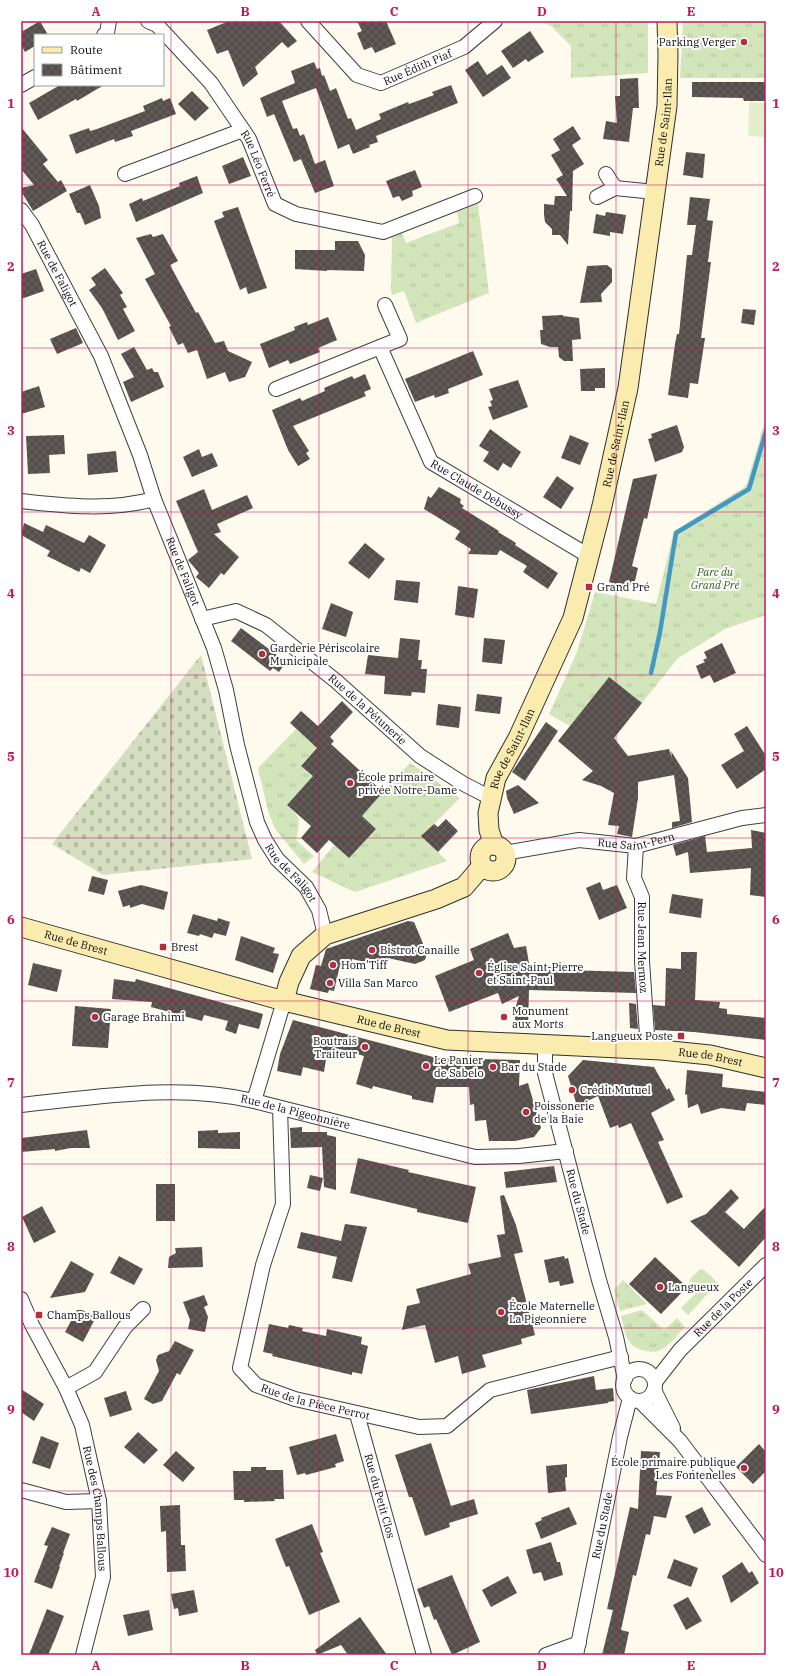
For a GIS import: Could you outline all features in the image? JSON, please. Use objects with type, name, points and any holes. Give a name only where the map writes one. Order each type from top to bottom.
[{"type":"street","points":[[106,34],[109,21]]},
{"type":"street","name":"Rue Léo Ferré","points":[[148,21],[157,25],[211,84],[243,130],[275,204],[296,214],[384,232],[476,196]]},
{"type":"street","name":"Rue Édith Piaf","points":[[308,21],[357,75],[381,83],[464,47],[495,21]]},
{"type":"street","name":"Rue de Saint-Ilan","points":[[500,849],[489,830],[488,813],[496,778],[518,738],[573,618],[602,506],[628,388],[667,106],[667,21]]},
{"type":"street","points":[[21,85],[34,78]]},
{"type":"street","points":[[125,174],[243,130]]},
{"type":"street","points":[[606,174],[615,188]]},
{"type":"street","points":[[597,197],[615,188],[655,192]]},
{"type":"street","name":"Rue de Faligot","points":[[21,210],[32,225],[101,356],[140,455],[154,499],[214,648],[226,690],[237,745],[257,822],[265,840],[278,859],[306,887],[319,910],[325,935]]},
{"type":"street","points":[[276,389],[400,339],[385,305]]},
{"type":"street","name":"Rue Claude Debussy","points":[[380,347],[432,462],[589,556]]},
{"type":"street","points":[[21,501],[46,504],[101,506],[140,503],[154,499]]},
{"type":"street","name":"Rue de la Pétunerie","points":[[202,619],[236,611],[266,625],[318,666],[420,756],[462,783],[491,798]]},
{"type":"street","name":"Rue Saint-Pern","points":[[500,849],[579,840],[636,846],[735,820],[766,816]]},
{"type":"street","name":"Rue Jean Mermoz","points":[[636,846],[634,878],[642,897],[642,961],[648,1050]]},
{"type":"street","points":[[254,1101],[289,982],[302,956],[325,935],[436,899],[464,887],[482,866],[480,854],[486,847],[500,849]]},
{"type":"street","name":"Rue de Brest","points":[[21,927],[284,1002],[447,1040],[545,1044],[710,1055],[766,1068]]},
{"type":"street","name":"Rue du Stade","points":[[545,1044],[545,1073],[621,1357],[624,1379]]},
{"type":"street","name":"Rue de la Pigeonnière","points":[[21,1105],[113,1095],[195,1092],[232,1096],[254,1101],[474,1157],[519,1156],[566,1151]]},
{"type":"street","name":"Rue de la Pièce Perrot","points":[[280,1108],[283,1204],[263,1266],[240,1368],[256,1385],[295,1399],[357,1414],[419,1427],[447,1426],[490,1390],[621,1357]]},
{"type":"street","name":"Rue de la Poste","points":[[655,1386],[680,1350],[766,1265]]},
{"type":"street","name":"Rue des Champs Ballous","points":[[21,1300],[32,1325],[66,1388],[82,1425],[99,1501],[103,1577],[83,1655]]},
{"type":"street","points":[[66,1388],[95,1372],[125,1327],[143,1309]]},
{"type":"street","name":"Rue de la Poste","points":[[641,1369],[680,1350]]},
{"type":"street","points":[[621,1357],[651,1373],[677,1438]]},
{"type":"street","points":[[641,1369],[631,1371],[624,1379],[624,1389],[677,1438],[766,1555]]},
{"type":"street","points":[[635,1399],[650,1396],[655,1386]]},
{"type":"street","name":"Rue du Stade","points":[[578,1649],[620,1437],[635,1399]]},
{"type":"street","name":"Rue du Petit Clos","points":[[357,1414],[424,1655]]},
{"type":"street","points":[[21,1490],[66,1502],[99,1501]]},
{"type":"street","points":[[546,1655],[578,1649]]},
{"type":"green space","points":[[540,21],[648,21],[648,73],[571,78],[571,46],[551,26]]},
{"type":"green space","points":[[683,21],[766,21],[766,78],[680,78]]},
{"type":"green space","points":[[749,102],[766,103],[766,137],[748,136]]},
{"type":"green space","points":[[478,204],[489,293],[416,323],[404,291],[392,295],[392,237],[402,233],[406,243],[459,223],[457,212]]},
{"type":"green space","name":"Parc du Grand Pré","points":[[766,417],[766,615],[725,629],[678,658],[642,703],[609,677],[570,726],[549,714],[577,652],[595,592],[656,604],[674,531],[746,486]]},
{"type":"green space","points":[[201,655],[252,859],[103,875],[52,844]]},
{"type":"green space","points":[[296,729],[317,748],[301,765],[313,776],[287,805],[295,813],[299,820],[296,840],[314,856],[304,864],[275,829],[268,811],[258,768]]},
{"type":"green space","points":[[410,763],[460,798],[422,836],[447,861],[355,892],[312,872],[335,844],[349,858],[376,829],[361,815]]},
{"type":"green space","points":[[700,1269],[704,1270],[719,1285],[714,1287],[688,1315],[681,1308],[698,1291],[689,1280]]},
{"type":"green space","points":[[623,1280],[647,1304],[620,1311],[614,1290]]},
{"type":"green space","points":[[642,1310],[664,1330],[677,1318],[685,1327],[669,1344],[658,1351],[650,1352],[636,1348],[627,1337],[621,1316]]},
{"type":"building","points":[[40,21],[47,34],[34,34],[34,47],[25,52],[21,45],[21,32]]},
{"type":"building","points":[[229,21],[279,21],[297,41],[288,48],[282,42],[255,67],[258,74],[243,87],[228,50],[217,54],[207,30]]},
{"type":"building","points":[[357,21],[386,21],[396,44],[375,53],[372,47],[364,50],[357,33],[362,31]]},
{"type":"building","points":[[530,31],[544,52],[528,62],[526,59],[513,68],[501,51]]},
{"type":"building","points":[[478,61],[487,75],[502,65],[511,78],[483,97],[465,70]]},
{"type":"building","points":[[314,62],[317,69],[320,68],[322,76],[324,75],[330,91],[336,88],[348,119],[351,118],[356,130],[381,119],[379,114],[408,102],[409,104],[434,95],[432,92],[451,85],[458,103],[376,136],[378,142],[353,154],[349,144],[338,149],[316,88],[282,101],[293,129],[297,128],[300,136],[304,134],[315,164],[325,160],[334,186],[315,193],[301,159],[294,162],[274,114],[267,117],[260,98],[295,83],[291,71]]},
{"type":"building","points":[[638,78],[639,108],[633,108],[629,142],[603,139],[606,121],[617,123],[615,96],[620,96],[620,79]]},
{"type":"building","points":[[692,82],[766,82],[766,101],[744,101],[743,98],[692,97]]},
{"type":"building","points":[[58,86],[102,86],[77,101],[76,99],[38,120],[29,103]]},
{"type":"building","points":[[192,91],[209,108],[195,121],[178,104]]},
{"type":"building","points":[[162,98],[163,101],[170,98],[176,114],[131,131],[133,136],[115,142],[114,139],[76,154],[69,135],[89,128],[90,131],[97,129],[145,111],[143,106]]},
{"type":"building","points":[[573,126],[581,139],[572,145],[584,164],[573,171],[572,211],[570,211],[568,245],[560,235],[552,235],[552,229],[545,222],[544,204],[554,205],[555,196],[567,196],[556,179],[563,175],[551,155],[560,150],[553,139]]},
{"type":"building","points":[[21,127],[48,160],[43,164],[58,182],[61,180],[67,191],[33,211],[21,191],[21,188],[34,185],[21,169]]},
{"type":"building","points":[[686,152],[705,154],[703,178],[683,175]]},
{"type":"building","points":[[243,157],[251,176],[229,184],[222,166]]},
{"type":"building","points":[[415,170],[422,187],[412,191],[413,196],[402,201],[399,196],[393,198],[386,181]]},
{"type":"building","points":[[197,176],[203,193],[136,222],[129,204],[142,198],[143,201],[180,186],[179,183]]},
{"type":"building","points":[[90,185],[99,206],[101,218],[85,225],[80,213],[77,213],[69,194]]},
{"type":"building","points":[[690,197],[710,199],[707,220],[713,221],[708,262],[711,262],[701,338],[705,338],[698,384],[690,383],[688,398],[668,395],[675,344],[677,334],[679,334],[687,255],[692,255],[696,225],[687,225]]},
{"type":"building","points":[[238,207],[267,288],[248,294],[246,287],[240,290],[214,221],[224,217],[222,212]]},
{"type":"building","points":[[606,212],[626,215],[623,234],[610,232],[610,236],[593,233],[596,214],[605,216]]},
{"type":"building","points":[[151,234],[153,237],[163,234],[178,261],[170,265],[196,313],[198,312],[215,343],[224,341],[228,351],[252,362],[245,377],[229,382],[225,372],[207,379],[197,350],[188,353],[183,343],[178,345],[169,327],[171,326],[145,279],[155,274],[136,238]]},
{"type":"building","points":[[335,241],[358,241],[365,255],[364,271],[295,269],[295,250],[335,250]]},
{"type":"building","points":[[607,265],[612,269],[612,282],[601,294],[602,302],[580,303],[587,266]]},
{"type":"building","points":[[105,268],[123,293],[120,295],[127,307],[123,309],[135,331],[118,340],[102,308],[89,290],[96,285],[91,278]]},
{"type":"building","points":[[36,269],[44,291],[21,299],[21,274]]},
{"type":"building","points":[[743,309],[756,310],[754,325],[741,323]]},
{"type":"building","points":[[563,315],[579,318],[581,339],[572,340],[573,361],[564,361],[559,357],[558,347],[550,347],[541,344],[540,330],[543,330],[542,316]]},
{"type":"building","points":[[328,317],[337,340],[318,348],[320,352],[290,364],[288,360],[269,368],[260,344],[295,330],[294,327],[307,322],[308,325]]},
{"type":"building","points":[[76,328],[83,343],[57,354],[50,339]]},
{"type":"building","points":[[134,347],[147,370],[152,368],[154,372],[158,372],[164,387],[131,402],[123,382],[134,377],[121,354]]},
{"type":"building","points":[[473,351],[483,375],[448,389],[449,393],[435,398],[434,395],[415,402],[405,379]]},
{"type":"building","points":[[605,368],[605,388],[595,388],[595,391],[581,391],[580,369]]},
{"type":"building","points":[[365,374],[371,389],[364,392],[366,396],[293,426],[309,451],[306,453],[310,459],[298,466],[288,450],[272,410],[300,398],[302,401],[325,391],[324,388],[352,376],[354,379]]},
{"type":"building","points":[[518,380],[528,407],[493,420],[488,407],[492,406],[490,401],[493,400],[489,389]]},
{"type":"building","points":[[39,386],[45,407],[21,414],[21,392]]},
{"type":"building","points":[[677,425],[684,447],[682,452],[655,462],[648,439],[652,438],[651,434]]},
{"type":"building","points":[[490,429],[521,452],[511,468],[503,463],[498,471],[483,461],[489,452],[479,446]]},
{"type":"building","points":[[64,435],[65,454],[49,455],[50,473],[28,474],[26,436]]},
{"type":"building","points":[[570,435],[589,443],[580,465],[561,458]]},
{"type":"building","points":[[199,449],[202,457],[212,453],[218,466],[192,477],[183,457]]},
{"type":"building","points":[[116,451],[118,472],[88,475],[87,454]]},
{"type":"building","points":[[657,474],[647,519],[644,518],[632,566],[638,568],[634,585],[627,584],[626,587],[609,582],[633,479]]},
{"type":"building","points":[[557,476],[574,488],[561,509],[543,497]]},
{"type":"building","points":[[439,487],[461,499],[460,503],[464,506],[462,508],[499,531],[498,532],[516,543],[515,545],[558,573],[548,589],[523,572],[527,566],[500,550],[497,555],[468,554],[471,549],[455,539],[460,531],[424,509],[428,496],[431,498]]},
{"type":"building","points":[[204,489],[212,510],[247,495],[253,508],[217,524],[221,532],[214,534],[239,557],[224,575],[221,573],[209,588],[196,577],[199,573],[188,560],[198,552],[176,501]]},
{"type":"building","points":[[24,523],[43,532],[46,525],[84,543],[89,535],[106,545],[90,573],[81,568],[79,572],[47,556],[50,551],[21,535]]},
{"type":"building","points":[[365,543],[385,559],[369,579],[348,563]]},
{"type":"building","points":[[396,580],[420,582],[418,603],[394,600]]},
{"type":"building","points":[[458,586],[478,589],[474,618],[455,615]]},
{"type":"building","points":[[331,603],[353,612],[346,637],[322,629]]},
{"type":"building","points":[[241,628],[286,662],[279,672],[273,668],[270,671],[231,641]]},
{"type":"building","points":[[400,638],[420,640],[418,660],[422,660],[421,669],[427,669],[425,693],[412,692],[411,696],[384,694],[385,676],[365,674],[368,655],[398,658]]},
{"type":"building","points":[[484,638],[505,640],[502,664],[482,662]]},
{"type":"building","points":[[722,643],[736,673],[714,683],[710,675],[701,679],[696,666],[705,662],[703,660],[707,658],[704,652]]},
{"type":"building","points":[[609,677],[642,703],[614,738],[628,756],[669,749],[672,758],[671,751],[688,778],[692,822],[672,828],[672,822],[680,821],[674,775],[638,782],[638,798],[632,837],[617,834],[619,826],[608,825],[614,793],[601,786],[582,780],[593,771],[558,741]]},
{"type":"building","points":[[477,694],[502,697],[500,714],[475,711]]},
{"type":"building","points":[[342,701],[353,712],[330,737],[334,741],[331,744],[383,792],[362,816],[376,829],[349,858],[329,840],[317,853],[301,838],[311,826],[287,805],[313,776],[301,766],[317,748],[290,723],[301,711],[318,726]]},
{"type":"building","points":[[438,704],[461,707],[459,728],[436,725]]},
{"type":"building","points":[[546,722],[558,731],[525,781],[512,772]]},
{"type":"building","points":[[747,726],[766,756],[766,769],[737,789],[721,765],[744,751],[734,734]]},
{"type":"building","points":[[518,785],[539,803],[514,814],[507,798],[506,791]]},
{"type":"building","points":[[446,819],[458,831],[438,852],[421,836],[434,824],[438,827]]},
{"type":"building","points":[[751,830],[766,833],[766,897],[750,895],[751,868],[690,873],[688,852],[676,856],[673,845],[705,836],[707,852],[752,848]]},
{"type":"building","points":[[92,876],[108,880],[104,895],[88,891]]},
{"type":"building","points":[[600,882],[603,890],[617,885],[627,908],[599,920],[586,888]]},
{"type":"building","points":[[141,885],[168,892],[164,910],[142,904],[130,908],[130,905],[123,907],[118,891]]},
{"type":"building","points":[[672,894],[703,899],[701,918],[669,913]]},
{"type":"building","points":[[193,914],[217,921],[218,918],[230,922],[226,936],[214,933],[212,938],[200,934],[199,936],[187,933]]},
{"type":"building","points":[[408,921],[414,922],[427,953],[425,960],[415,964],[388,958],[387,962],[370,959],[369,963],[352,959],[351,967],[340,965],[334,991],[329,990],[328,993],[310,989],[316,965],[321,966],[326,949]]},
{"type":"building","points":[[508,933],[514,948],[526,946],[530,969],[634,972],[636,993],[529,990],[528,1027],[515,1026],[515,1009],[519,996],[502,1004],[498,993],[449,1012],[435,976],[474,960],[470,949]]},
{"type":"building","points":[[241,936],[275,948],[273,953],[279,954],[273,973],[235,960]]},
{"type":"building","points":[[681,952],[697,952],[695,1000],[720,1002],[719,1008],[727,1009],[727,1014],[766,1018],[766,1040],[694,1032],[655,1030],[653,1005],[665,1006],[666,968],[681,969]]},
{"type":"building","points":[[33,963],[62,970],[57,992],[28,985]]},
{"type":"building","points":[[114,979],[135,982],[136,979],[263,1014],[259,1029],[239,1024],[236,1034],[225,1030],[228,1021],[204,1015],[202,1021],[151,1007],[152,1002],[112,999]]},
{"type":"building","points":[[629,1003],[636,1004],[638,1029],[630,1028]]},
{"type":"building","points":[[75,1006],[111,1009],[108,1048],[72,1046]]},
{"type":"building","points":[[293,1020],[437,1058],[520,1060],[519,1086],[528,1083],[541,1128],[534,1137],[515,1141],[489,1141],[486,1120],[475,1121],[474,1104],[470,1105],[469,1087],[436,1087],[433,1103],[412,1099],[412,1096],[373,1086],[372,1089],[356,1084],[364,1056],[340,1049],[338,1055],[327,1053],[324,1072],[303,1067],[301,1076],[277,1071],[280,1054]]},
{"type":"building","points":[[583,1060],[654,1067],[667,1090],[669,1088],[675,1100],[651,1113],[664,1140],[658,1142],[683,1197],[667,1204],[631,1123],[619,1128],[618,1125],[610,1128],[598,1096],[577,1106],[568,1076]]},
{"type":"building","points":[[687,1070],[723,1074],[722,1087],[766,1092],[766,1105],[747,1103],[745,1111],[721,1108],[701,1114],[698,1104],[688,1108],[687,1094],[685,1095]]},
{"type":"building","points":[[302,1127],[302,1132],[327,1132],[327,1135],[336,1137],[336,1190],[324,1187],[322,1147],[291,1148],[290,1128]]},
{"type":"building","points":[[87,1130],[90,1148],[21,1152],[21,1138]]},
{"type":"building","points":[[218,1130],[218,1133],[240,1132],[240,1149],[198,1148],[198,1131]]},
{"type":"building","points":[[358,1158],[409,1170],[408,1172],[476,1187],[468,1223],[417,1212],[417,1209],[350,1193]]},
{"type":"building","points":[[554,1166],[557,1182],[506,1188],[504,1172]]},
{"type":"building","points":[[310,1175],[323,1178],[320,1191],[307,1188]]},
{"type":"building","points":[[156,1184],[175,1184],[175,1221],[156,1221]]},
{"type":"building","points":[[731,1189],[739,1198],[725,1212],[744,1229],[766,1206],[766,1237],[739,1267],[690,1221],[706,1214]]},
{"type":"building","name":"École Maternelle La Pigeonniere","points":[[504,1195],[516,1225],[523,1252],[514,1254],[535,1335],[521,1339],[522,1344],[482,1355],[486,1367],[462,1374],[458,1356],[435,1363],[425,1325],[402,1330],[407,1306],[420,1303],[416,1289],[471,1274],[468,1264],[501,1257],[497,1235],[505,1234],[500,1196]]},
{"type":"building","points":[[42,1206],[56,1232],[34,1243],[22,1217]]},
{"type":"building","points":[[345,1224],[367,1227],[352,1282],[332,1278],[337,1257],[297,1248],[301,1232],[341,1241]]},
{"type":"building","points":[[202,1247],[203,1267],[168,1268],[169,1257],[176,1253],[175,1248]]},
{"type":"building","points":[[119,1256],[143,1269],[134,1285],[110,1273]]},
{"type":"building","points":[[564,1256],[565,1259],[568,1258],[574,1283],[560,1286],[559,1281],[549,1283],[544,1260]]},
{"type":"building","name":"Langueux","points":[[655,1257],[687,1287],[661,1314],[629,1284]]},
{"type":"building","points":[[71,1261],[94,1274],[85,1292],[50,1298]]},
{"type":"building","points":[[204,1295],[208,1305],[204,1307],[208,1317],[205,1332],[188,1329],[190,1320],[183,1302]]},
{"type":"building","points":[[77,1310],[82,1310],[96,1317],[83,1342],[65,1332]]},
{"type":"building","points":[[269,1324],[288,1328],[289,1325],[303,1328],[302,1331],[326,1336],[327,1329],[362,1337],[361,1344],[368,1346],[362,1374],[352,1372],[352,1375],[272,1356],[273,1354],[263,1352]]},
{"type":"building","points":[[175,1341],[194,1350],[180,1375],[177,1373],[162,1401],[153,1404],[144,1399],[159,1371],[156,1360],[158,1355],[169,1351]]},
{"type":"building","points":[[594,1376],[596,1390],[613,1388],[614,1401],[531,1414],[527,1390]]},
{"type":"building","points":[[21,1389],[44,1404],[34,1421],[21,1412]]},
{"type":"building","points":[[126,1391],[132,1410],[110,1417],[104,1398]]},
{"type":"building","points":[[138,1432],[158,1450],[144,1464],[124,1447]]},
{"type":"building","points":[[336,1434],[344,1461],[335,1464],[336,1467],[306,1475],[305,1473],[297,1475],[289,1447]]},
{"type":"building","points":[[41,1436],[59,1443],[50,1469],[32,1463]]},
{"type":"building","points":[[431,1443],[451,1506],[474,1499],[478,1514],[449,1523],[450,1527],[425,1536],[412,1497],[409,1497],[395,1455]]},
{"type":"building","points":[[759,1444],[766,1452],[766,1471],[753,1484],[736,1467]]},
{"type":"building","points":[[176,1451],[195,1468],[183,1482],[163,1465]]},
{"type":"building","points":[[641,1451],[660,1452],[656,1495],[672,1496],[666,1518],[654,1516],[650,1535],[646,1534],[636,1576],[633,1575],[621,1630],[629,1632],[624,1655],[602,1655],[613,1610],[607,1609],[630,1507],[638,1509]]},
{"type":"building","points":[[567,1464],[567,1477],[565,1478],[566,1491],[548,1493],[546,1466]]},
{"type":"building","points":[[251,1467],[266,1467],[266,1470],[283,1470],[284,1499],[274,1499],[275,1501],[244,1502],[244,1500],[234,1500],[233,1471],[251,1471]]},
{"type":"building","points":[[180,1505],[181,1545],[185,1545],[186,1571],[167,1572],[166,1531],[161,1532],[160,1506]]},
{"type":"building","points":[[569,1507],[577,1524],[541,1539],[535,1523],[542,1520],[541,1518]]},
{"type":"building","points":[[702,1507],[711,1525],[694,1534],[685,1516]]},
{"type":"building","points":[[312,1524],[323,1552],[320,1553],[340,1602],[309,1615],[289,1566],[286,1567],[275,1539]]},
{"type":"building","points":[[52,1527],[70,1534],[52,1589],[34,1582],[48,1546],[44,1545]]},
{"type":"building","points":[[551,1542],[557,1562],[560,1562],[563,1575],[544,1581],[541,1572],[533,1574],[526,1550]]},
{"type":"building","points":[[674,1559],[698,1568],[691,1587],[667,1578]]},
{"type":"building","points":[[742,1562],[749,1573],[752,1571],[759,1583],[731,1603],[722,1576]]},
{"type":"building","points":[[452,1575],[480,1642],[452,1655],[436,1619],[434,1620],[429,1606],[424,1608],[417,1589]]},
{"type":"building","points":[[508,1576],[517,1593],[491,1607],[482,1590]]},
{"type":"building","points":[[194,1590],[198,1612],[179,1616],[178,1608],[174,1609],[171,1594]]},
{"type":"building","points":[[688,1597],[702,1621],[686,1630],[673,1605]]},
{"type":"building","points":[[47,1609],[64,1616],[55,1639],[48,1655],[29,1655]]},
{"type":"building","points":[[149,1610],[153,1630],[128,1636],[123,1615]]},
{"type":"building","points":[[360,1617],[387,1655],[348,1655],[341,1645],[317,1655],[315,1650]]},
{"type":"waterway","points":[[651,673],[660,632],[676,533],[749,489],[766,431]]},
{"type":"place","name":"Parking Verger","points":[[744,42]]},
{"type":"place","name":"Grand Pré","points":[[589,587]]},
{"type":"place","name":"Garderie Périscolaire Municipale","points":[[262,654]]},
{"type":"place","name":"École primaire privée Notre-Dame","points":[[350,783]]},
{"type":"place","name":"Brest","points":[[163,947]]},
{"type":"place","name":"Bistrot Canaille","points":[[372,950]]},
{"type":"place","name":"Hom'Tiff","points":[[333,965]]},
{"type":"place","name":"Église Saint-Pierre et Saint-Paul","points":[[479,973]]},
{"type":"place","name":"Villa San Marco","points":[[330,983]]},
{"type":"place","name":"Garage Brahimi","points":[[95,1017]]},
{"type":"place","name":"Monument aux Morts","points":[[504,1017]]},
{"type":"place","name":"Langueux Poste","points":[[681,1036]]},
{"type":"place","name":"Boutrais Traiteur","points":[[365,1047]]},
{"type":"place","name":"Le Panier de Sabelo","points":[[426,1066]]},
{"type":"place","name":"Bar du Stade","points":[[493,1067]]},
{"type":"place","name":"Crédit Mutuel","points":[[572,1090]]},
{"type":"place","name":"Poissonerie de la Baie","points":[[526,1112]]},
{"type":"place","name":"Langueux","points":[[660,1287]]},
{"type":"place","name":"École Maternelle La Pigeonniere","points":[[501,1312]]},
{"type":"place","name":"Champs Ballous","points":[[39,1315]]},
{"type":"place","name":"École primaire publique Les Fontenelles","points":[[744,1468]]}]
